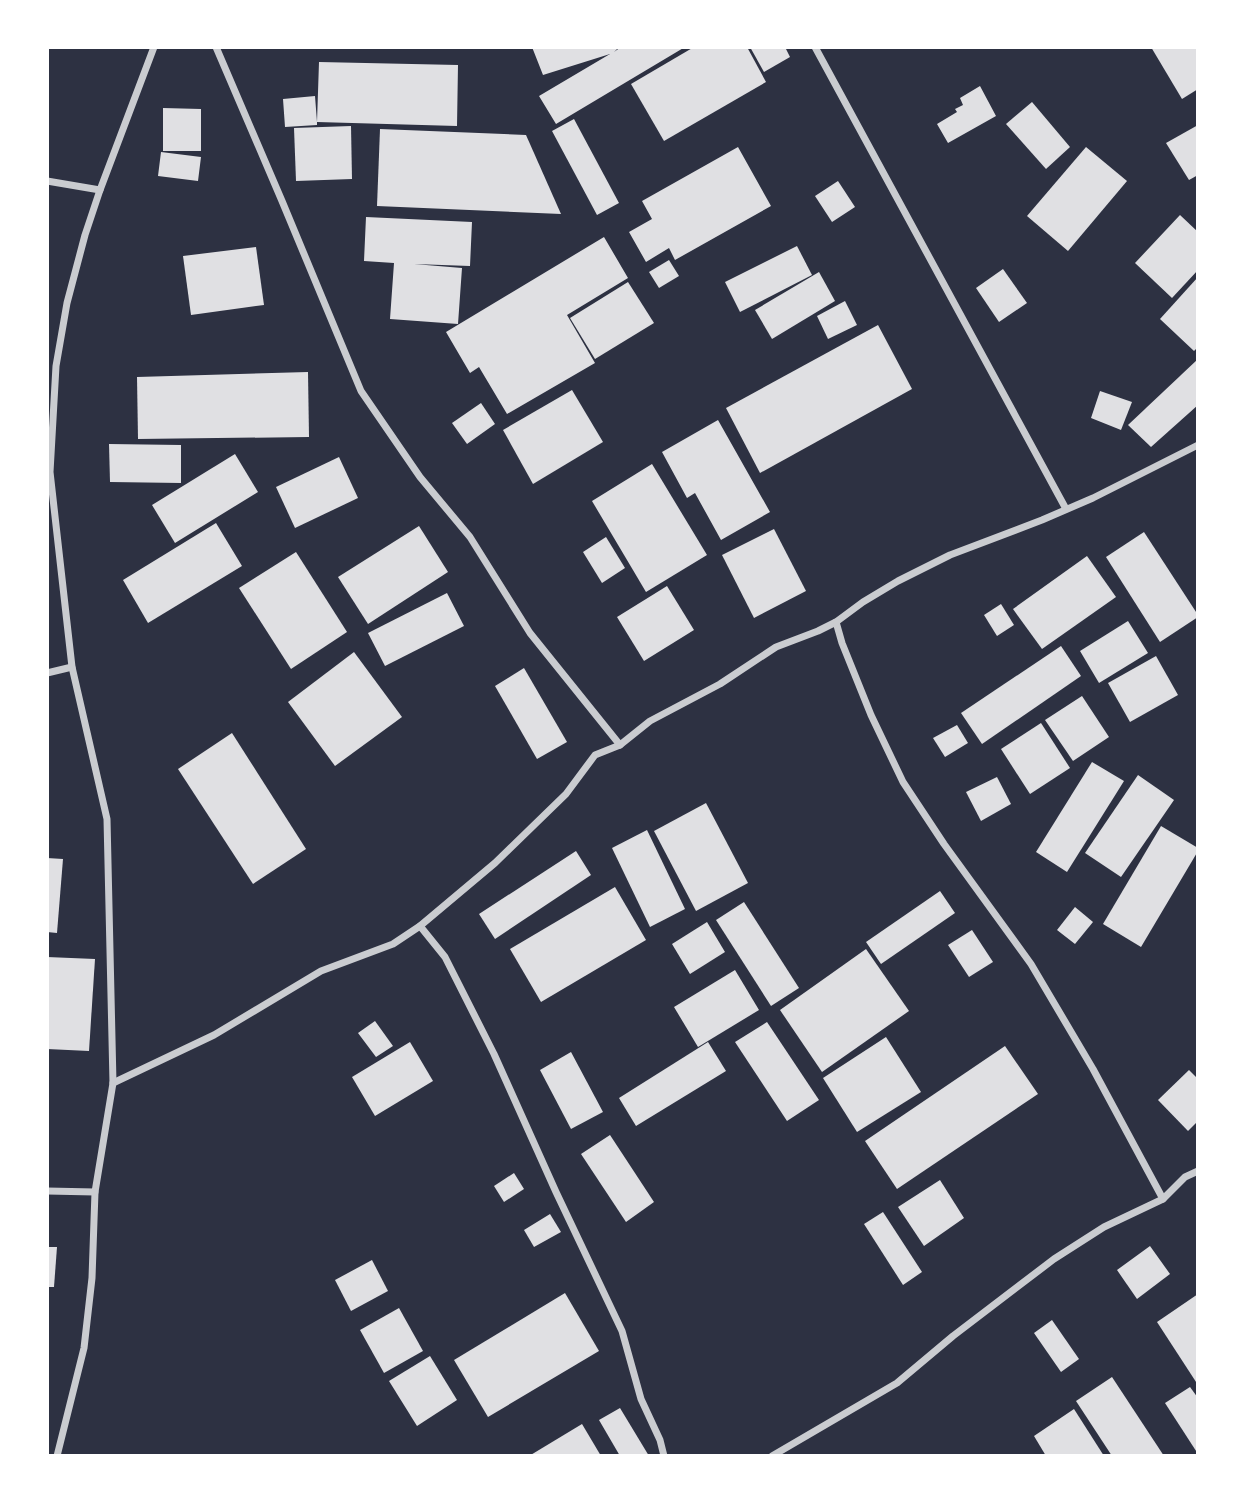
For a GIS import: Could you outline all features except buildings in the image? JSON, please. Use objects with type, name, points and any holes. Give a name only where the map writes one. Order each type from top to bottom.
[{"type":"street","points":[[57,1456],[84,1348],[92,1278],[95,1192],[113,1083],[107,819],[72,667],[50,472],[56,366],[67,303],[85,235],[154,47]]},
{"type":"street","points":[[216,47],[361,391],[420,477],[470,537],[530,634],[620,745]]},
{"type":"street","points":[[815,47],[1066,509]]},
{"type":"street","points":[[47,181],[100,190]]},
{"type":"street","points":[[113,1083],[214,1035],[321,971],[394,944],[420,926],[495,863],[566,794],[595,755],[620,745],[650,721],[720,684],[776,647],[836,622],[898,581],[950,555],[1093,498],[1198,445]]},
{"type":"street","points":[[836,622],[871,715],[904,782],[944,844],[1031,964],[1093,1069],[1163,1199]]},
{"type":"street","points":[[47,673],[72,667]]},
{"type":"street","points":[[420,926],[445,957],[494,1054],[622,1331],[640,1399],[660,1440],[664,1456]]},
{"type":"street","points":[[772,1456],[897,1383],[953,1336],[1054,1259],[1104,1227],[1163,1199],[1185,1177],[1198,1171]]},
{"type":"street","points":[[47,1191],[95,1192]]}]
